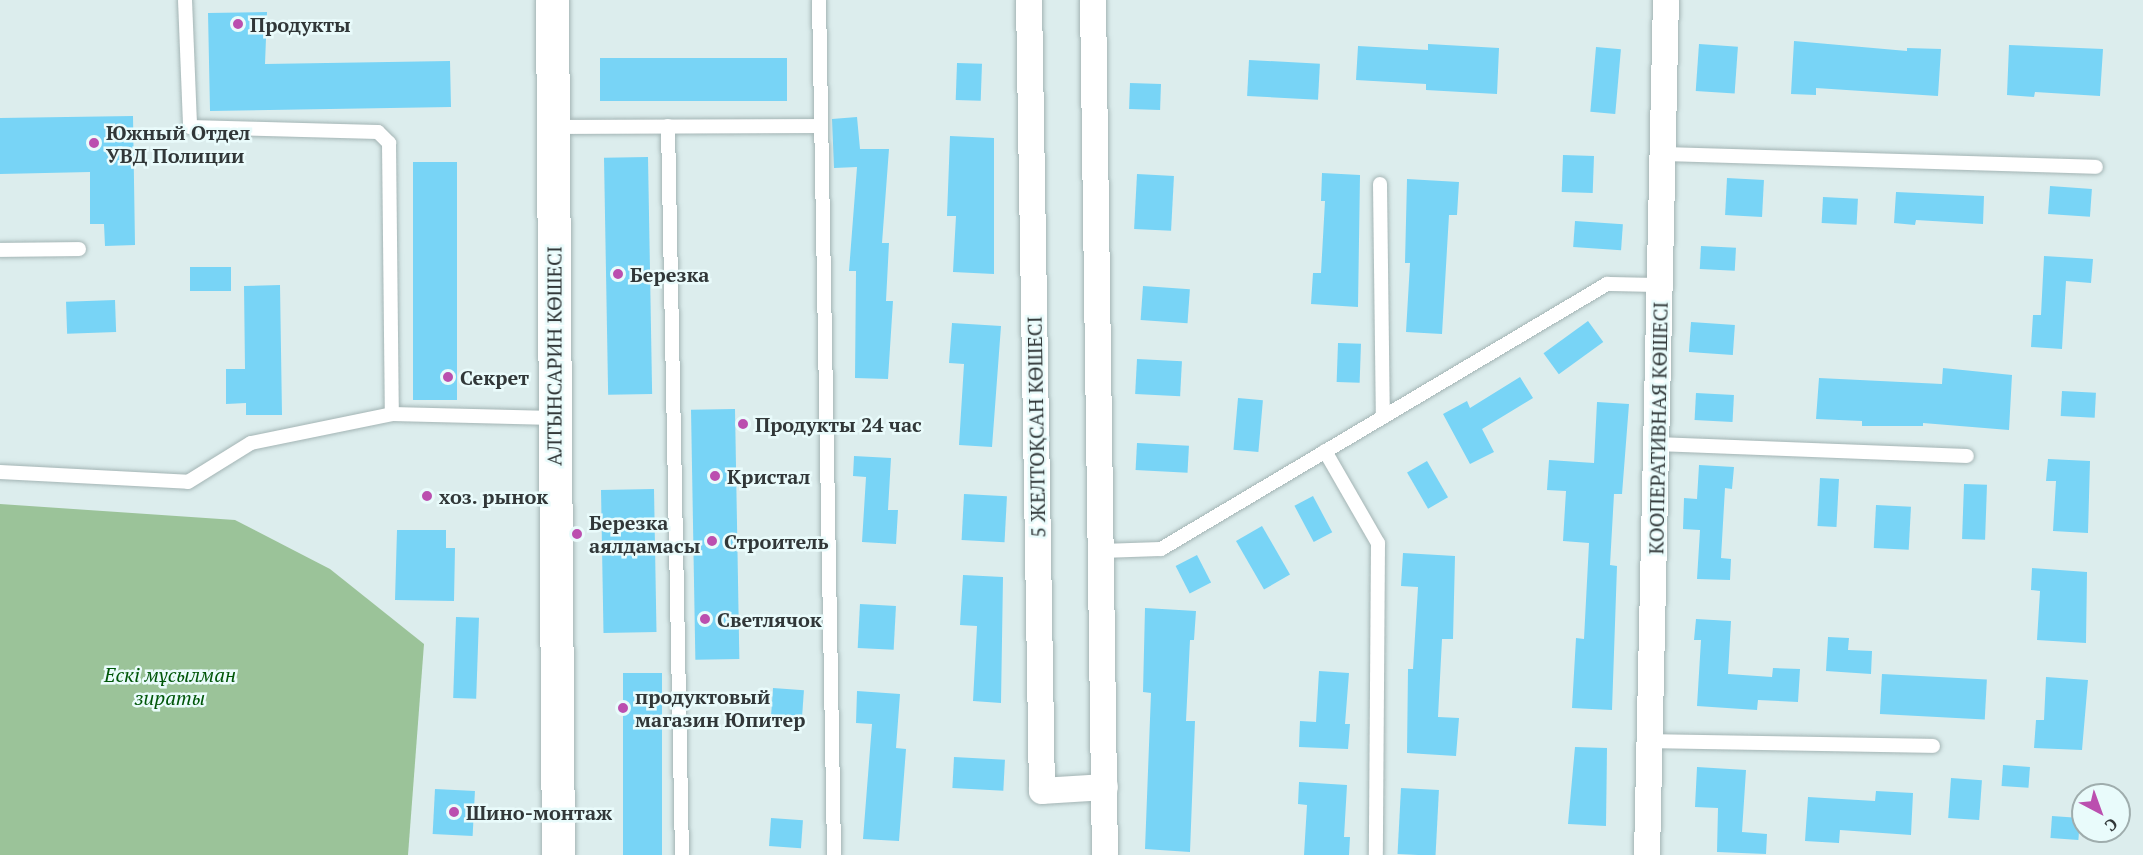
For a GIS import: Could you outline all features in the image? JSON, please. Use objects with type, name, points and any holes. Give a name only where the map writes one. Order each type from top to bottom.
[{"type":"street","name":"АЛТЫНСАРИН КӨШЕСІ","points":[[552,0],[558,855]]},
{"type":"street","name":"5 ЖЕЛТОҚСАН КӨШЕСІ","points":[[1029,0],[1042,791],[1105,787]]},
{"type":"street","points":[[1093,0],[1105,855]]},
{"type":"street","name":"КООПЕРАТИВНАЯ КӨШЕСІ","points":[[1647,855],[1666,0]]},
{"type":"lane","points":[[185,0],[190,127],[378,132],[389,143],[392,414]]},
{"type":"lane","points":[[819,0],[834,855]]},
{"type":"lane","points":[[668,126],[682,855]]},
{"type":"lane","points":[[552,127],[821,126]]},
{"type":"lane","points":[[1663,154],[2096,167]]},
{"type":"lane","points":[[1380,184],[1383,417]]},
{"type":"lane","points":[[0,250],[80,249]]},
{"type":"lane","points":[[1101,551],[1161,549],[1607,284],[1660,285]]},
{"type":"lane","points":[[0,472],[188,482],[251,443],[392,414],[554,418]]},
{"type":"lane","points":[[1657,444],[1967,456]]},
{"type":"lane","points":[[1325,451],[1378,543],[1376,855]]},
{"type":"lane","points":[[1651,741],[1933,747]]},
{"type":"green space","name":"Ескі мұсылман зираты","points":[[0,504],[235,520],[330,569],[424,644],[408,855],[0,855]]},
{"type":"building","points":[[267,12],[265,64],[450,61],[451,107],[210,111],[208,13]]},
{"type":"building","points":[[1794,41],[1907,51],[1907,48],[1941,49],[1938,96],[1816,88],[1816,95],[1791,94]]},
{"type":"building","points":[[1428,44],[1499,48],[1497,94],[1426,90],[1426,84],[1356,80],[1358,46],[1428,50]]},
{"type":"building","points":[[1699,44],[1738,47],[1735,94],[1696,91]]},
{"type":"building","points":[[2009,45],[2103,49],[2100,96],[2035,92],[2034,97],[2007,95]]},
{"type":"building","points":[[1596,47],[1621,49],[1615,114],[1590,112]]},
{"type":"building","points":[[600,58],[787,58],[787,101],[600,101]]},
{"type":"building","points":[[1249,60],[1320,64],[1318,100],[1247,96]]},
{"type":"building","points":[[957,63],[982,64],[981,101],[956,100]]},
{"type":"building","points":[[1130,83],[1161,84],[1160,110],[1129,109]]},
{"type":"building","points":[[133,116],[135,245],[105,246],[104,224],[90,224],[90,172],[0,174],[0,118]]},
{"type":"building","points":[[857,117],[860,149],[889,149],[882,243],[889,243],[886,301],[893,301],[888,379],[855,378],[856,271],[849,271],[857,167],[834,168],[832,119]]},
{"type":"building","points":[[950,136],[994,138],[994,274],[953,272],[956,216],[947,216]]},
{"type":"building","points":[[1563,155],[1594,156],[1593,193],[1562,192]]},
{"type":"building","points":[[648,157],[652,394],[608,395],[604,158]]},
{"type":"building","points":[[413,162],[457,162],[457,400],[413,400]]},
{"type":"building","points":[[1322,173],[1360,175],[1358,307],[1311,304],[1313,273],[1321,273],[1325,201],[1321,201]]},
{"type":"building","points":[[1137,174],[1174,176],[1171,231],[1134,229]]},
{"type":"building","points":[[1727,178],[1764,180],[1762,217],[1725,215]]},
{"type":"building","points":[[1407,179],[1459,182],[1457,215],[1449,215],[1442,334],[1406,332],[1410,263],[1405,263]]},
{"type":"building","points":[[2050,186],[2092,189],[2090,217],[2048,214]]},
{"type":"building","points":[[1896,192],[1984,196],[1983,224],[1916,220],[1915,225],[1894,223]]},
{"type":"building","points":[[1823,197],[1858,199],[1857,225],[1822,223]]},
{"type":"building","points":[[1575,221],[1623,224],[1621,250],[1573,247]]},
{"type":"building","points":[[1701,246],[1736,248],[1735,271],[1700,269]]},
{"type":"building","points":[[2044,256],[2093,259],[2091,283],[2066,281],[2062,349],[2031,347],[2033,315],[2041,315]]},
{"type":"building","points":[[190,267],[231,267],[231,291],[190,291]]},
{"type":"building","points":[[280,285],[282,415],[246,415],[246,403],[226,404],[226,369],[245,369],[244,286]]},
{"type":"building","points":[[1143,286],[1190,289],[1188,323],[1141,320]]},
{"type":"building","points":[[115,300],[116,332],[67,334],[66,302]]},
{"type":"building","points":[[1588,321],[1603,342],[1559,374],[1544,353]]},
{"type":"building","points":[[1691,322],[1735,325],[1733,355],[1689,352]]},
{"type":"building","points":[[952,323],[1001,326],[992,447],[959,445],[964,364],[949,363]]},
{"type":"building","points":[[1338,343],[1361,344],[1360,383],[1337,382]]},
{"type":"building","points":[[1137,359],[1182,361],[1180,396],[1135,394]]},
{"type":"building","points":[[1943,368],[2012,375],[2009,430],[1923,423],[1923,426],[1862,426],[1862,421],[1816,419],[1819,378],[1942,384]]},
{"type":"building","points":[[1520,377],[1533,398],[1482,429],[1494,452],[1470,464],[1443,414],[1467,401],[1470,408]]},
{"type":"building","points":[[2062,391],[2096,393],[2095,418],[2061,416]]},
{"type":"building","points":[[1696,393],[1734,395],[1733,422],[1695,420]]},
{"type":"building","points":[[1238,398],[1263,400],[1258,452],[1233,450]]},
{"type":"building","points":[[1597,402],[1629,404],[1622,494],[1614,494],[1610,565],[1617,566],[1612,710],[1572,708],[1576,638],[1584,639],[1589,543],[1563,541],[1566,491],[1547,490],[1549,460],[1594,463]]},
{"type":"building","points":[[735,409],[739,659],[695,660],[691,410]]},
{"type":"building","points":[[1137,443],[1189,446],[1188,473],[1136,470]]},
{"type":"building","points":[[854,456],[891,458],[888,510],[898,510],[896,544],[862,542],[866,477],[853,476]]},
{"type":"building","points":[[2048,459],[2090,461],[2088,533],[2053,531],[2056,481],[2046,481]]},
{"type":"building","points":[[1427,461],[1448,497],[1428,509],[1407,472]]},
{"type":"building","points":[[1699,465],[1734,467],[1732,489],[1725,488],[1721,558],[1731,559],[1730,580],[1697,579],[1700,530],[1683,529],[1684,498],[1697,499]]},
{"type":"building","points":[[1820,478],[1839,479],[1836,527],[1817,526]]},
{"type":"building","points":[[1964,484],[1987,485],[1985,540],[1962,539]]},
{"type":"building","points":[[654,489],[656,632],[604,633],[601,490]]},
{"type":"building","points":[[964,494],[1007,496],[1005,542],[962,540]]},
{"type":"building","points":[[1313,496],[1332,532],[1314,542],[1294,506]]},
{"type":"building","points":[[1876,505],[1911,507],[1909,550],[1874,548]]},
{"type":"building","points":[[1262,526],[1290,574],[1264,589],[1236,541]]},
{"type":"building","points":[[397,530],[446,530],[446,548],[455,548],[454,601],[395,600]]},
{"type":"building","points":[[1403,553],[1455,556],[1453,639],[1442,639],[1438,717],[1459,718],[1456,756],[1407,753],[1408,669],[1413,669],[1418,587],[1401,586]]},
{"type":"building","points":[[1197,555],[1211,583],[1190,594],[1176,566]]},
{"type":"building","points":[[2032,568],[2087,572],[2086,643],[2037,640],[2040,591],[2031,590]]},
{"type":"building","points":[[963,575],[1003,577],[1001,703],[973,701],[977,626],[960,625]]},
{"type":"building","points":[[860,604],[896,606],[894,650],[858,648]]},
{"type":"building","points":[[1145,608],[1196,611],[1194,640],[1190,640],[1186,721],[1195,721],[1190,852],[1145,849],[1151,693],[1143,692]]},
{"type":"building","points":[[456,617],[479,618],[476,699],[453,698]]},
{"type":"building","points":[[1696,619],[1731,621],[1728,674],[1772,677],[1773,668],[1800,669],[1798,702],[1758,700],[1757,710],[1697,706],[1701,640],[1694,640]]},
{"type":"building","points":[[1828,637],[1849,638],[1848,650],[1872,651],[1871,674],[1826,671]]},
{"type":"building","points":[[1319,671],[1349,673],[1345,724],[1350,724],[1348,749],[1299,747],[1300,721],[1316,722]]},
{"type":"building","points":[[623,673],[662,673],[662,855],[623,855]]},
{"type":"building","points":[[1882,674],[1987,679],[1985,719],[1880,714]]},
{"type":"building","points":[[2046,677],[2088,680],[2082,750],[2034,748],[2036,720],[2044,720]]},
{"type":"building","points":[[773,688],[804,690],[802,722],[771,720]]},
{"type":"building","points":[[857,691],[900,694],[896,748],[906,749],[899,841],[863,839],[872,724],[856,723]]},
{"type":"building","points":[[1575,747],[1607,748],[1606,826],[1568,824]]},
{"type":"building","points":[[954,757],[1005,760],[1003,791],[952,788]]},
{"type":"building","points":[[2003,765],[2030,767],[2028,788],[2002,786]]},
{"type":"building","points":[[1697,767],[1746,770],[1742,832],[1767,834],[1766,854],[1717,852],[1718,808],[1695,807]]},
{"type":"building","points":[[1951,778],[1982,780],[1979,820],[1948,818]]},
{"type":"building","points":[[1299,782],[1347,785],[1344,837],[1350,837],[1349,855],[1304,855],[1307,805],[1298,804]]},
{"type":"building","points":[[1401,788],[1439,790],[1436,855],[1398,854]]},
{"type":"building","name":"Шино-монтаж","points":[[435,789],[475,791],[473,836],[433,834]]},
{"type":"building","points":[[1876,791],[1913,793],[1911,835],[1840,830],[1839,843],[1805,841],[1808,797],[1875,801]]},
{"type":"building","points":[[2052,816],[2071,817],[2071,839],[2050,838]]},
{"type":"building","points":[[771,818],[803,820],[801,848],[769,846]]},
{"type":"place","name":"Продукты","points":[[238,24]]},
{"type":"place","name":"Южный Отдел УВД Полиции","points":[[94,143]]},
{"type":"place","name":"Березка","points":[[618,274]]},
{"type":"place","name":"Секрет","points":[[448,377]]},
{"type":"place","name":"Продукты 24 час","points":[[743,424]]},
{"type":"place","name":"Кристал","points":[[715,476]]},
{"type":"place","name":"хоз. рынок","points":[[427,496]]},
{"type":"place","name":"Березка аялдамасы","points":[[577,534]]},
{"type":"place","name":"Строитель","points":[[712,541]]},
{"type":"place","name":"Светлячок","points":[[705,619]]},
{"type":"place","name":"продуктовый магазин Юпитер","points":[[623,708]]},
{"type":"place","name":"Шино-монтаж","points":[[454,812]]}]
